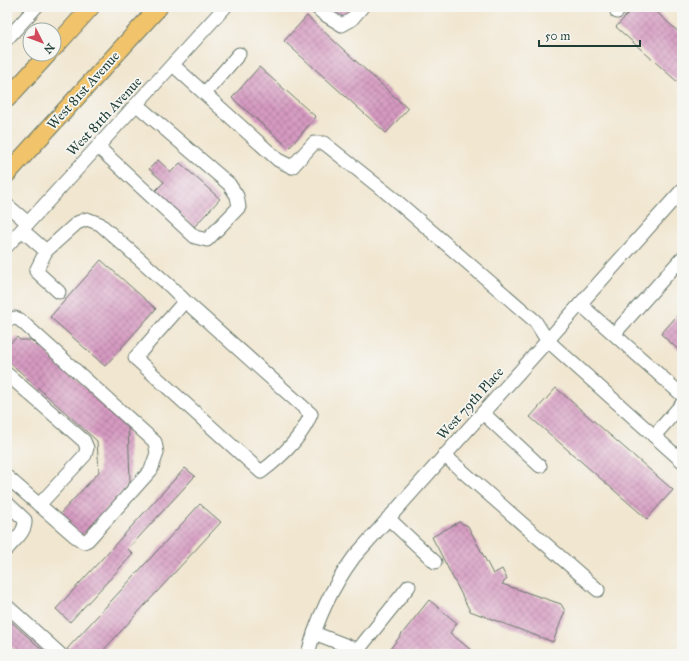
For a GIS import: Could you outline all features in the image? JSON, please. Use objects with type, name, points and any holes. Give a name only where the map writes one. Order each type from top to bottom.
[{"type":"main road","points":[[62,39],[91,7]]},
{"type":"main road","name":"West 81st Avenue","points":[[7,174],[159,7]]},
{"type":"main road","points":[[7,99],[41,62]]},
{"type":"street","points":[[7,39],[36,7]]},
{"type":"street","name":"West 81th Avenue","points":[[7,246],[225,7]]},
{"type":"street","points":[[316,7],[324,14],[342,25],[351,20],[362,7]]},
{"type":"street","points":[[205,93],[239,54]]},
{"type":"street","points":[[173,65],[278,160],[292,167],[314,143],[324,143],[393,198],[534,321],[547,340],[682,461]]},
{"type":"street","points":[[98,147],[195,237],[207,240],[238,207],[237,196],[229,184],[137,105]]},
{"type":"street","name":"West 79th Place","points":[[308,654],[324,607],[337,581],[354,557],[682,190]]},
{"type":"street","points":[[7,205],[46,250]]},
{"type":"street","points":[[59,292],[36,271],[46,250],[76,223],[87,219],[100,224],[311,414],[307,425],[275,461],[261,472],[135,358],[185,301]]},
{"type":"street","points":[[614,334],[682,258]]},
{"type":"street","points":[[580,304],[682,395]]},
{"type":"street","points":[[7,320],[15,318],[20,320],[155,442],[157,447],[156,460],[151,470],[88,540],[84,542],[7,477]]},
{"type":"street","points":[[7,374],[84,441],[87,448],[85,455],[39,505]]},
{"type":"street","points":[[654,436],[682,404]]},
{"type":"street","points":[[483,413],[540,466]]},
{"type":"street","points":[[444,456],[598,590]]},
{"type":"street","points":[[7,549],[23,530],[25,525],[25,520],[7,502],[20,488]]},
{"type":"street","points":[[388,518],[435,562]]},
{"type":"street","points":[[314,633],[358,650],[409,586]]},
{"type":"street","points":[[7,606],[60,654]]},
{"type":"building","points":[[326,7],[355,7],[342,21]]},
{"type":"building","points":[[634,7],[651,7],[682,35],[682,86],[616,27]]},
{"type":"building","points":[[307,16],[408,109],[386,133],[284,41]]},
{"type":"building","points":[[259,67],[316,117],[289,148],[232,98]]},
{"type":"building","points":[[158,160],[171,172],[180,163],[220,199],[194,227],[155,191],[164,182],[149,169]]},
{"type":"building","points":[[101,260],[156,309],[105,366],[50,317]]},
{"type":"building","points":[[682,310],[682,353],[661,334]]},
{"type":"building","points":[[17,337],[20,340],[31,340],[37,346],[41,346],[49,353],[49,355],[125,423],[128,423],[130,483],[82,537],[58,516],[99,472],[97,441],[7,360],[7,346]]},
{"type":"building","points":[[556,388],[673,490],[647,519],[530,417]]},
{"type":"building","points":[[185,468],[195,476],[128,549],[133,554],[70,622],[56,609]]},
{"type":"building","points":[[200,504],[221,522],[100,654],[72,654],[67,649]]},
{"type":"building","points":[[459,522],[468,526],[493,574],[502,569],[507,579],[502,584],[561,604],[565,611],[553,642],[470,611],[432,537]]},
{"type":"building","points":[[429,600],[457,623],[450,633],[476,654],[386,654]]},
{"type":"building","points":[[7,618],[47,654],[19,654],[7,643]]}]
